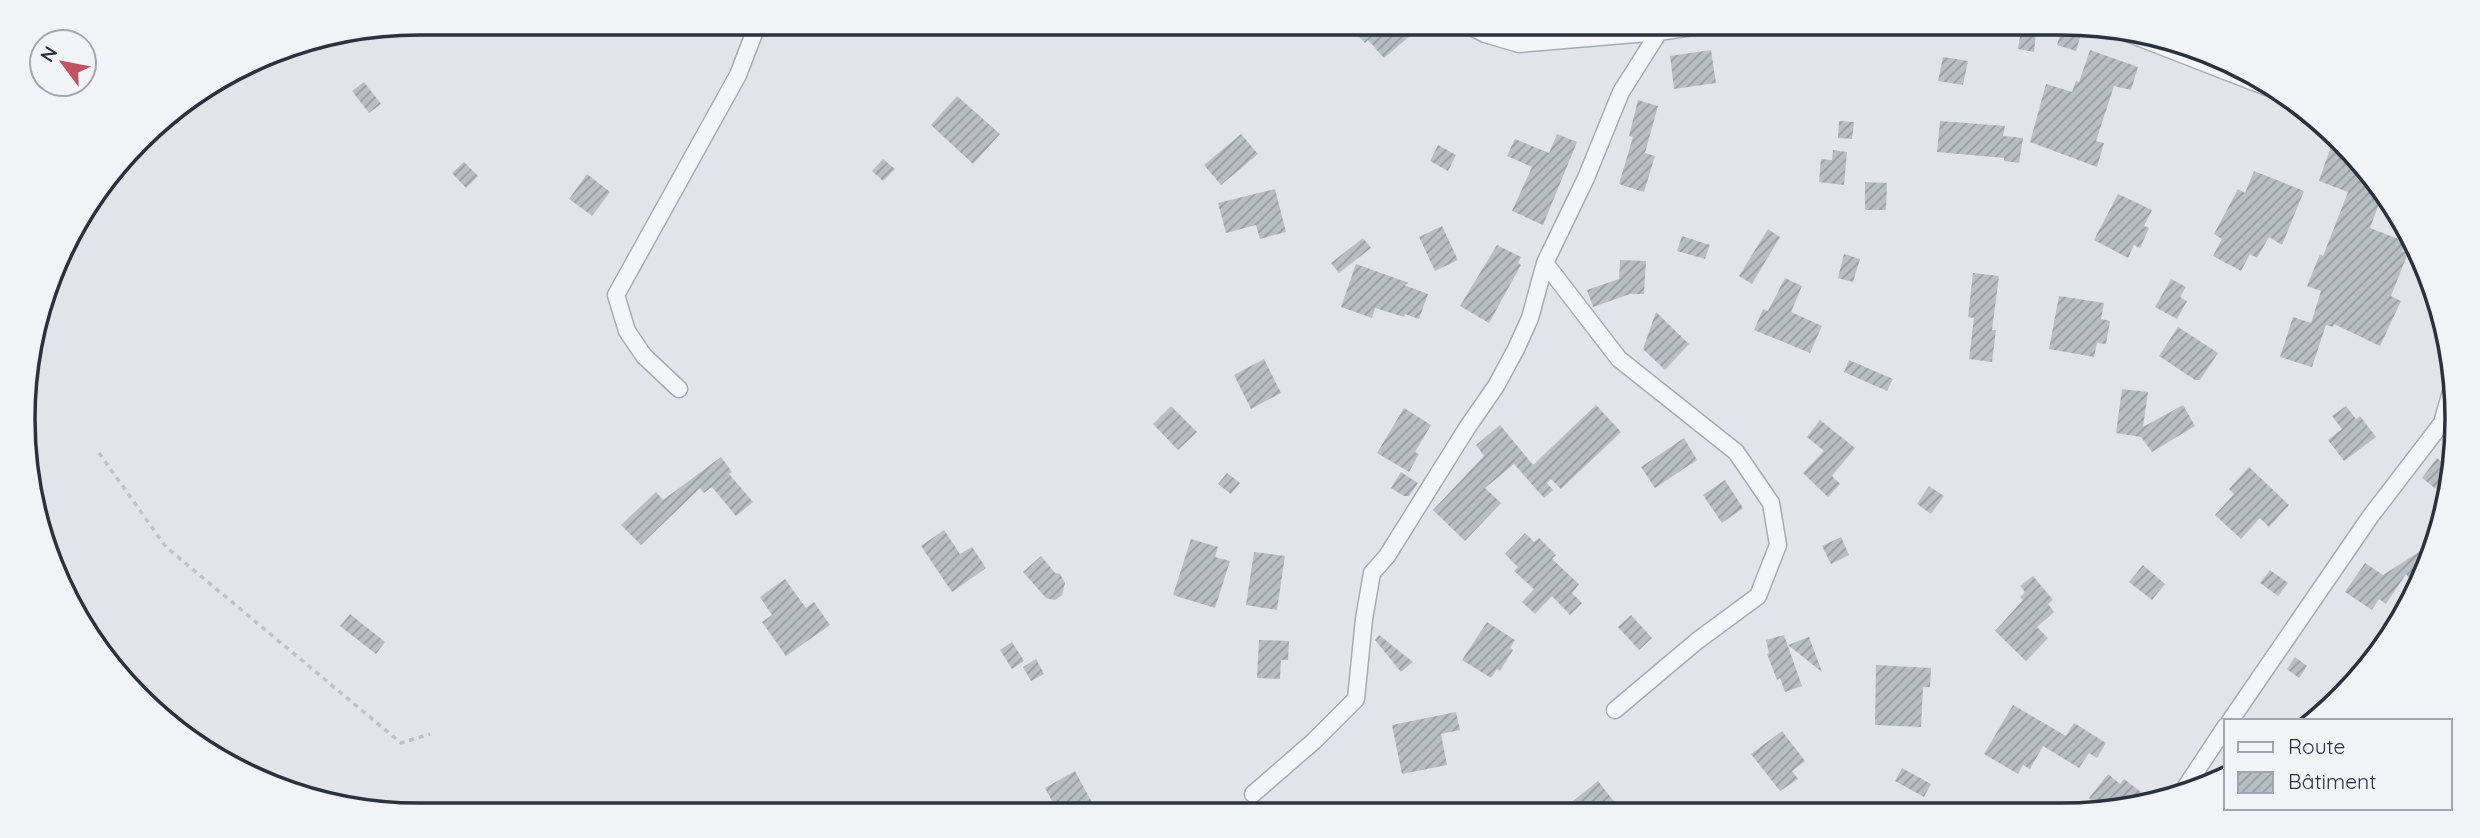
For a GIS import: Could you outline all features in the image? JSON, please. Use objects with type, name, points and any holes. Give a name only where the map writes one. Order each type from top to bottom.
[{"type":"street","points":[[679,389],[644,356],[627,331],[616,295],[738,75],[753,35]]},
{"type":"street","points":[[1488,35],[1519,44],[1624,35]]},
{"type":"street","points":[[1254,794],[1314,741],[1356,699],[1364,619],[1372,573],[1387,556],[1466,428],[1496,386],[1530,318],[1545,263],[1586,178],[1621,92],[1657,35]]},
{"type":"street","points":[[2184,55],[2212,66]]},
{"type":"street","points":[[1545,263],[1619,359],[1736,452],[1771,503],[1777,545],[1758,596],[1697,641],[1615,710]]},
{"type":"street","points":[[2231,719],[2370,517],[2445,428]]},
{"type":"street","points":[[2190,781],[2224,729]]},
{"type":"path","points":[[99,453],[166,547],[401,743],[430,734]]},
{"type":"building","points":[[1358,35],[1410,36],[1384,58],[1368,40],[1365,43]]},
{"type":"building","points":[[2020,35],[2036,35],[2034,52],[2018,49]]},
{"type":"building","points":[[2060,35],[2080,36],[2076,51],[2057,45]]},
{"type":"building","points":[[1711,50],[1716,83],[1674,89],[1670,56]]},
{"type":"building","points":[[2090,50],[2138,67],[2131,90],[2114,86],[2096,141],[2104,143],[2097,167],[2030,142],[2046,84],[2072,92],[2076,81],[2079,82]]},
{"type":"building","points":[[1943,57],[1968,61],[1963,85],[1938,81]]},
{"type":"building","points":[[364,82],[381,104],[369,113],[352,91]]},
{"type":"building","points":[[957,96],[1000,134],[973,164],[931,125]]},
{"type":"building","points":[[1638,100],[1658,106],[1645,153],[1655,156],[1644,192],[1619,184],[1633,137],[1629,136]]},
{"type":"building","points":[[1839,121],[1854,122],[1852,139],[1838,138]]},
{"type":"building","points":[[1940,121],[2005,126],[2003,136],[2023,138],[2019,163],[2004,161],[2004,158],[1937,152]]},
{"type":"building","points":[[1241,134],[1258,154],[1221,185],[1204,165]]},
{"type":"building","points":[[1557,134],[1577,142],[1543,225],[1512,211],[1532,167],[1507,156],[1515,139],[1549,153]]},
{"type":"building","points":[[1438,145],[1456,155],[1448,171],[1430,161]]},
{"type":"building","points":[[2331,145],[2366,185],[2379,204],[2370,228],[2400,240],[2404,247],[2402,251],[2408,254],[2391,296],[2401,301],[2380,346],[2334,324],[2333,327],[2326,325],[2312,367],[2280,357],[2293,317],[2311,323],[2321,291],[2307,286],[2320,254],[2323,256],[2348,192],[2319,181]]},
{"type":"building","points":[[1833,150],[1847,152],[1844,185],[1819,182],[1821,159],[1832,160]]},
{"type":"building","points":[[883,159],[895,169],[883,181],[872,171]]},
{"type":"building","points":[[464,162],[478,176],[466,188],[452,173]]},
{"type":"building","points":[[2254,171],[2304,191],[2282,245],[2269,237],[2257,258],[2250,254],[2241,271],[2213,256],[2222,239],[2214,234],[2238,189],[2245,193]]},
{"type":"building","points":[[587,174],[610,192],[592,216],[569,199]]},
{"type":"building","points":[[1865,182],[1887,183],[1886,210],[1865,210]]},
{"type":"building","points":[[1275,189],[1286,232],[1260,239],[1256,225],[1226,233],[1218,203]]},
{"type":"building","points":[[2118,194],[2152,210],[2144,226],[2149,228],[2140,248],[2134,245],[2128,258],[2094,240]]},
{"type":"building","points":[[1442,226],[1458,260],[1435,271],[1419,237]]},
{"type":"building","points":[[1768,229],[1780,237],[1752,284],[1739,276]]},
{"type":"building","points":[[1682,236],[1710,245],[1705,259],[1677,251]]},
{"type":"building","points":[[1363,238],[1371,248],[1339,273],[1331,263]]},
{"type":"building","points":[[1497,245],[1521,257],[1518,263],[1521,265],[1489,323],[1460,306]]},
{"type":"building","points":[[1844,254],[1860,259],[1853,282],[1838,278]]},
{"type":"building","points":[[1620,260],[1646,261],[1644,294],[1630,294],[1593,307],[1587,290],[1619,279]]},
{"type":"building","points":[[1356,264],[1409,283],[1404,285],[1428,294],[1419,319],[1375,308],[1372,318],[1341,307]]},
{"type":"building","points":[[1973,273],[1999,276],[1992,330],[1996,330],[1992,362],[1969,359],[1974,318],[1968,317]]},
{"type":"building","points":[[1785,278],[1802,286],[1791,312],[1822,326],[1810,353],[1754,330],[1763,309],[1768,311]]},
{"type":"building","points":[[2171,279],[2186,287],[2180,297],[2187,301],[2177,319],[2155,307]]},
{"type":"building","points":[[2059,296],[2104,303],[2101,319],[2110,321],[2106,344],[2097,343],[2094,357],[2049,349]]},
{"type":"building","points":[[1656,312],[1689,344],[1665,370],[1643,349]]},
{"type":"building","points":[[2178,327],[2218,353],[2200,380],[2195,380],[2159,356]]},
{"type":"building","points":[[1264,359],[1281,393],[1251,409],[1234,375]]},
{"type":"building","points":[[1849,360],[1893,379],[1887,391],[1844,372]]},
{"type":"building","points":[[2122,389],[2148,392],[2143,427],[2183,405],[2195,426],[2152,452],[2141,437],[2116,433]]},
{"type":"building","points":[[1596,405],[1621,432],[1561,489],[1551,479],[1547,483],[1553,490],[1544,498],[1514,464],[1485,488],[1501,503],[1465,541],[1433,510],[1484,456],[1476,445],[1500,425],[1533,465]]},
{"type":"building","points":[[1171,406],[1197,432],[1178,450],[1153,424]]},
{"type":"building","points":[[2346,406],[2356,419],[2360,416],[2376,437],[2344,461],[2328,440],[2342,429],[2332,416]]},
{"type":"building","points":[[1404,408],[1431,425],[1415,452],[1419,454],[1409,472],[1377,453]]},
{"type":"building","points":[[1820,420],[1855,448],[1832,476],[1840,484],[1828,497],[1803,473],[1824,451],[1807,437]]},
{"type":"building","points":[[1684,438],[1697,460],[1655,488],[1641,467]]},
{"type":"building","points":[[721,457],[732,472],[729,474],[753,502],[736,516],[712,487],[704,493],[700,488],[641,545],[621,525],[656,492],[663,500]]},
{"type":"building","points":[[2437,458],[2443,462],[2438,491],[2422,478]]},
{"type":"building","points":[[2249,467],[2289,505],[2269,527],[2260,518],[2241,539],[2215,515],[2234,494],[2229,489]]},
{"type":"building","points":[[1401,472],[1418,483],[1409,496],[1391,488]]},
{"type":"building","points":[[1227,473],[1240,483],[1231,494],[1218,484]]},
{"type":"building","points":[[1725,480],[1743,508],[1722,523],[1703,495]]},
{"type":"building","points":[[1929,486],[1944,496],[1931,514],[1917,504]]},
{"type":"building","points":[[944,530],[960,554],[972,547],[986,568],[952,592],[921,546]]},
{"type":"building","points":[[1525,533],[1534,542],[1539,538],[1556,555],[1552,559],[1579,584],[1572,593],[1582,603],[1570,615],[1552,596],[1535,614],[1522,602],[1534,589],[1514,571],[1518,567],[1505,554]]},
{"type":"building","points":[[1841,537],[1849,555],[1831,564],[1822,546]]},
{"type":"building","points":[[1191,539],[1218,547],[1215,557],[1230,561],[1215,608],[1173,595]]},
{"type":"building","points":[[2422,550],[2410,579],[2406,574],[2386,604],[2379,599],[2372,610],[2345,592],[2365,563],[2383,575]]},
{"type":"building","points":[[1254,552],[1285,556],[1277,610],[1246,605]]},
{"type":"building","points":[[1041,556],[1055,573],[1060,574],[1065,583],[1062,595],[1055,600],[1046,598],[1023,572]]},
{"type":"building","points":[[2143,565],[2165,584],[2152,600],[2129,582]]},
{"type":"building","points":[[2270,570],[2288,583],[2278,596],[2260,583]]},
{"type":"building","points":[[2033,576],[2053,600],[2048,604],[2054,612],[2037,627],[2048,638],[2026,661],[1995,631],[2023,600],[2020,597],[2025,592],[2020,586]]},
{"type":"building","points":[[785,579],[806,608],[814,602],[830,625],[786,656],[762,622],[772,615],[760,597]]},
{"type":"building","points":[[350,614],[385,642],[376,654],[340,626]]},
{"type":"building","points":[[1631,615],[1652,638],[1639,650],[1618,627]]},
{"type":"building","points":[[1487,622],[1515,640],[1510,648],[1513,650],[1500,671],[1497,669],[1491,678],[1462,660]]},
{"type":"building","points":[[1379,635],[1413,662],[1401,672],[1375,640]]},
{"type":"building","points":[[1784,635],[1802,686],[1785,692],[1767,654],[1766,640]]},
{"type":"building","points":[[1809,637],[1822,672],[1788,645]]},
{"type":"building","points":[[1259,640],[1289,641],[1288,660],[1281,660],[1280,679],[1257,678]]},
{"type":"building","points":[[1012,642],[1024,661],[1012,669],[1000,650]]},
{"type":"building","points":[[2295,657],[2307,666],[2299,678],[2287,669]]},
{"type":"building","points":[[1036,659],[1044,674],[1031,681],[1023,667]]},
{"type":"building","points":[[1876,665],[1931,668],[1930,687],[1923,687],[1921,727],[1875,725]]},
{"type":"building","points":[[2013,705],[2066,736],[2074,723],[2106,743],[2097,758],[2089,753],[2079,768],[2043,746],[2030,769],[2023,765],[2018,774],[1984,754]]},
{"type":"building","points":[[1456,712],[1460,730],[1441,734],[1447,765],[1402,774],[1392,725]]},
{"type":"building","points":[[1782,731],[1805,761],[1792,771],[1798,779],[1780,791],[1751,754]]},
{"type":"building","points":[[1902,768],[1931,784],[1924,797],[1895,781]]},
{"type":"building","points":[[1075,771],[1092,803],[1053,803],[1045,788]]},
{"type":"building","points":[[2108,774],[2120,784],[2124,779],[2141,792],[2138,795],[2111,800],[2093,801],[2089,798]]},
{"type":"building","points":[[1598,781],[1615,803],[1570,803]]}]
